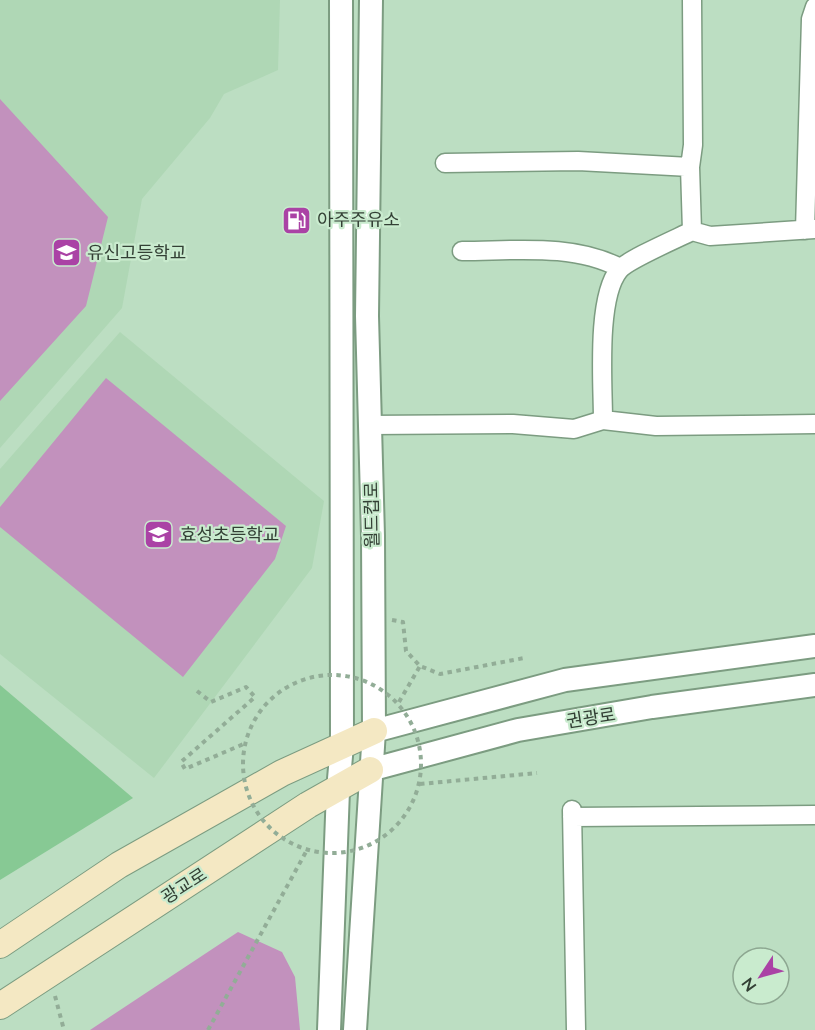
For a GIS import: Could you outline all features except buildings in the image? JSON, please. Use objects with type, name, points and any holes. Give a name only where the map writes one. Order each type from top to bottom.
[{"type":"main road","points":[[0,945],[119,865],[282,773],[374,731]]},
{"type":"main road","name":"광교로","points":[[0,1006],[308,805],[370,770]]},
{"type":"street","name":"월드컵로","points":[[329,1030],[338,790],[342,745],[341,0]]},
{"type":"street","name":"월드컵로","points":[[355,1030],[374,731],[373,536],[366,316],[371,0]]},
{"type":"street","points":[[692,0],[694,41],[693,145],[690,167],[692,231]]},
{"type":"street","points":[[603,420],[603,330],[612,283],[620,268],[692,231],[710,236],[810,230],[811,19],[815,7]]},
{"type":"street","points":[[445,163],[578,161],[690,167]]},
{"type":"street","points":[[462,251],[572,252],[601,258],[620,268]]},
{"type":"street","points":[[369,424],[513,424],[574,429],[603,420],[656,426],[815,424]]},
{"type":"street","points":[[374,731],[565,680],[815,646]]},
{"type":"street","name":"권광로","points":[[370,770],[518,730],[815,685]]},
{"type":"street","points":[[576,1030],[572,813],[815,815]]},
{"type":"path","points":[[403,622],[406,651],[420,666],[440,674],[524,658]]},
{"type":"path","points":[[398,703],[420,666]]},
{"type":"path","points":[[319,675],[348,675],[375,685],[398,703],[414,727],[422,755],[420,784],[409,811],[390,833],[365,848],[336,853],[307,850],[289,842],[272,830],[259,815],[244,778],[246,743],[255,719],[266,703],[291,685],[319,675]]},
{"type":"path","points":[[197,691],[211,702],[246,687],[255,697],[181,762],[185,769],[246,743]]},
{"type":"path","points":[[420,784],[537,774]]},
{"type":"path","points":[[208,1030],[307,850]]},
{"type":"path","points":[[50,973],[64,1030]]},
{"type":"shaded area","name":"유신고등학교","points":[[0,0],[280,0],[278,70],[224,94],[210,118],[142,199],[122,308],[0,448]]},
{"type":"shaded area","points":[[0,99],[108,217],[86,306],[0,401]]},
{"type":"shaded area","name":"효성초등학교","points":[[120,332],[324,501],[312,568],[154,778],[0,654],[0,469]]},
{"type":"shaded area","points":[[106,378],[286,526],[275,559],[183,677],[0,527],[0,507]]},
{"type":"shaded area","points":[[0,685],[133,798],[0,880]]},
{"type":"shaded area","points":[[238,932],[282,952],[295,977],[300,1030],[90,1030]]},
{"type":"place","name":"아주주유소","points":[[296,220]]},
{"type":"place","name":"유신고등학교","points":[[66,253]]},
{"type":"place","name":"효성초등학교","points":[[159,535]]}]
